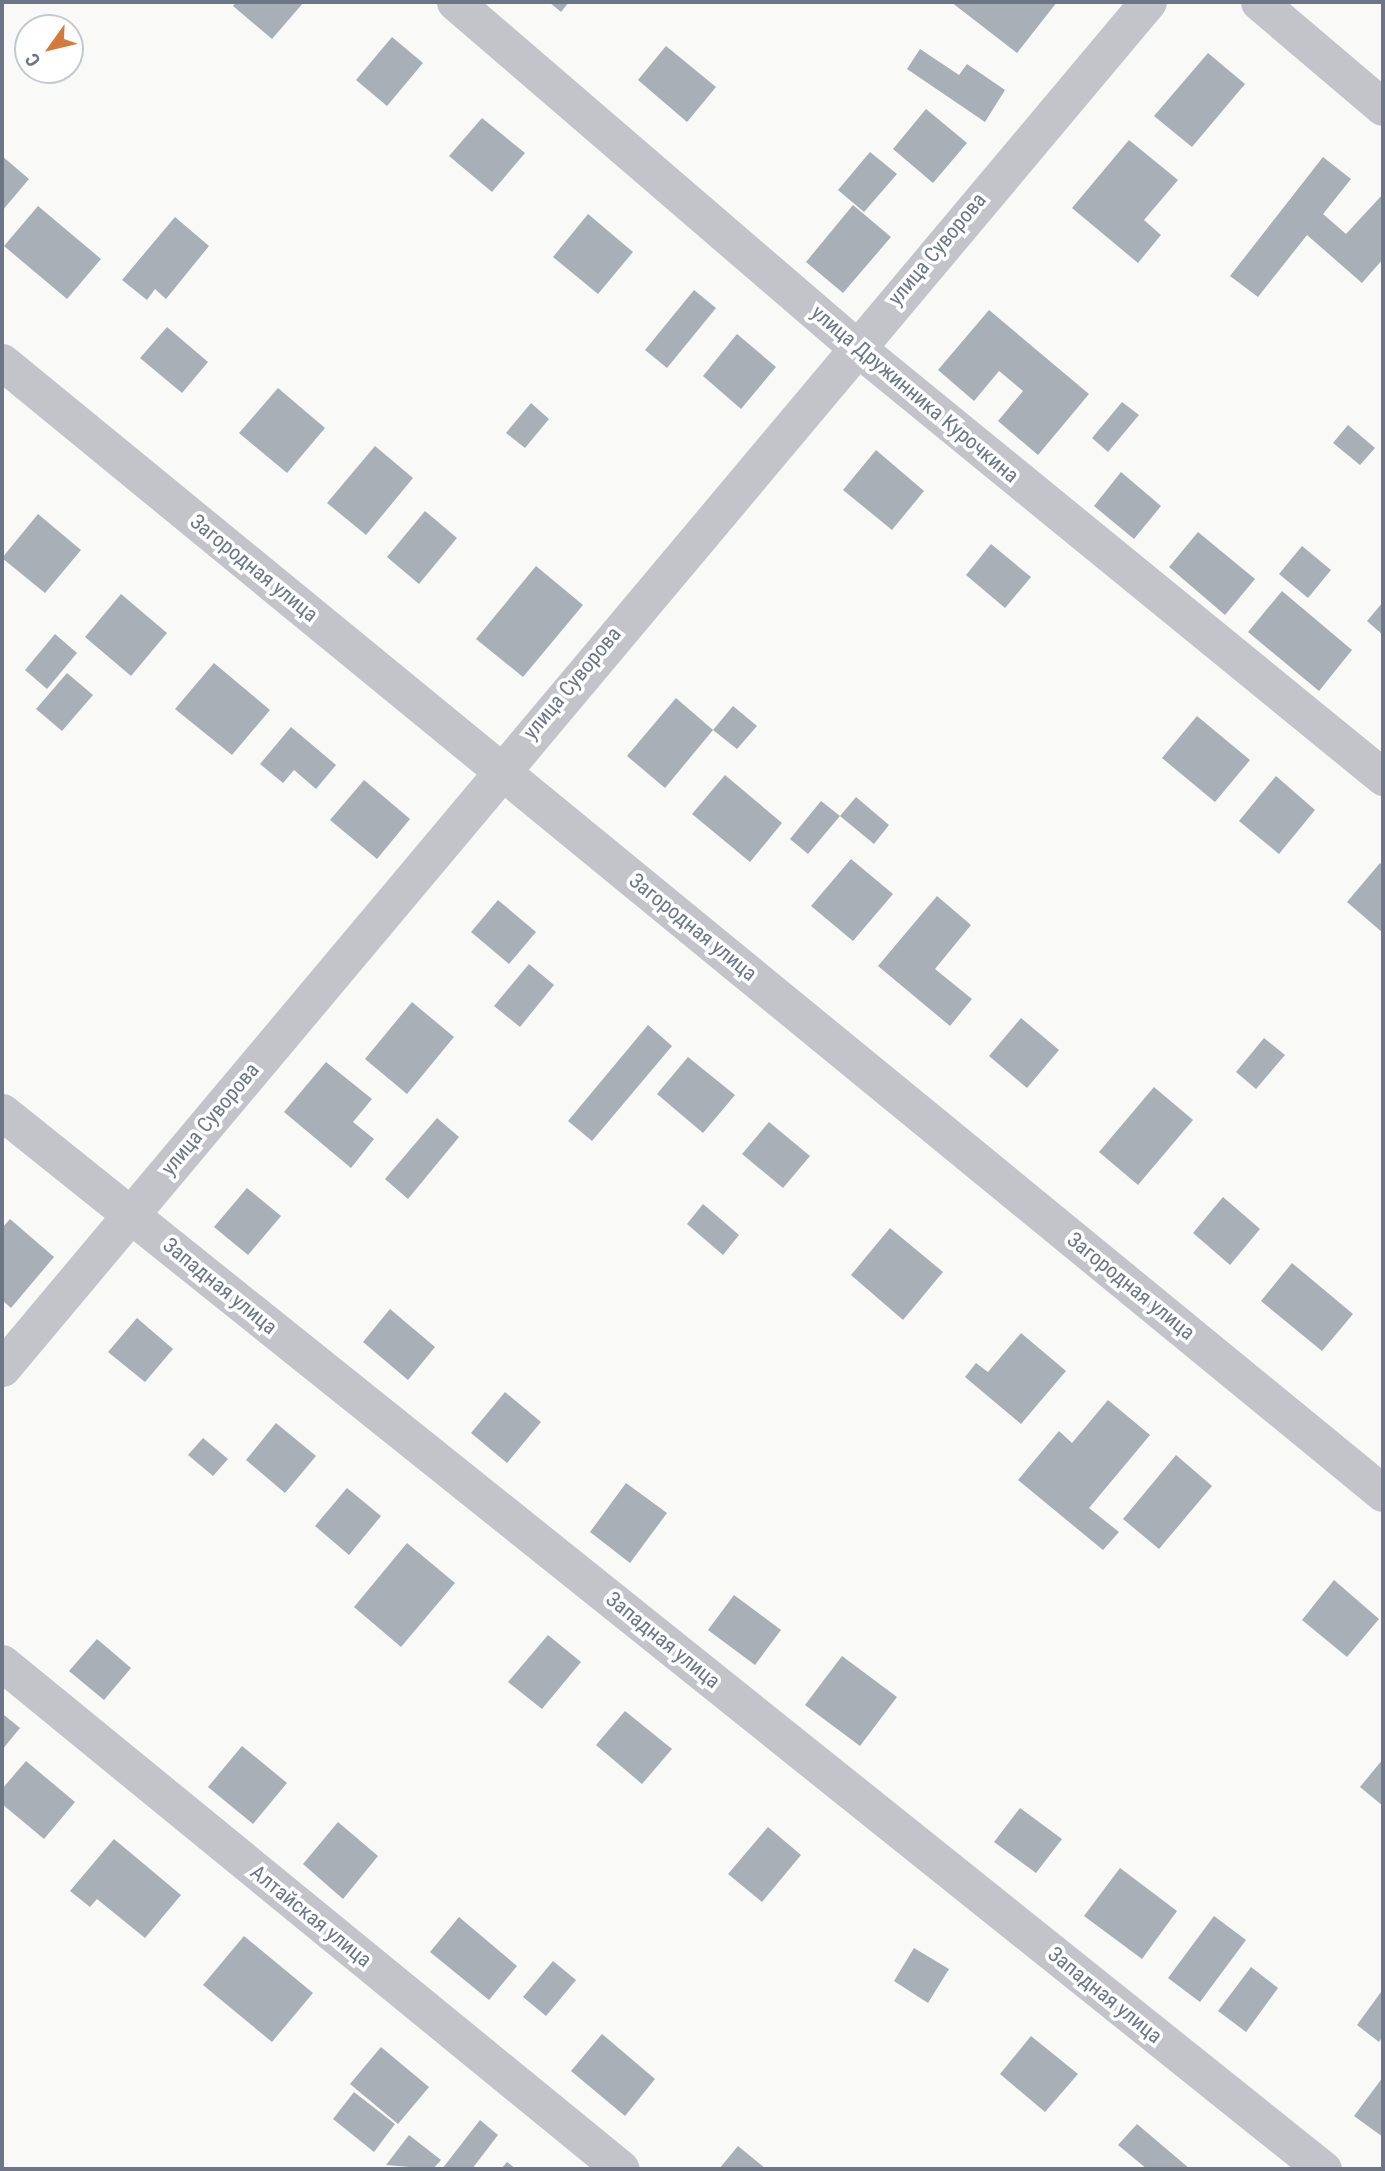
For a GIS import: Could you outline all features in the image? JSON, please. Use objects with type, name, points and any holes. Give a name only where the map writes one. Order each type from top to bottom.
[{"type":"street","name":"улица Дружинника Курочкина","points":[[455,2],[855,346],[1383,777]]},
{"type":"street","name":"улица Суворова","points":[[2,1368],[500,768],[1148,2]]},
{"type":"street","points":[[1259,2],[1383,107]]},
{"type":"street","name":"Загородная улица","points":[[2,362],[1383,1493]]},
{"type":"street","name":"Западная улица","points":[[2,1112],[1323,2169]]},
{"type":"street","name":"Алтайская улица","points":[[2,1663],[621,2169]]},
{"type":"building","points":[[236,2],[304,2],[272,39],[233,6]]},
{"type":"building","points":[[549,2],[569,2],[561,12]]},
{"type":"building","points":[[951,2],[1057,2],[1017,53]]},
{"type":"building","points":[[392,37],[423,63],[387,106],[356,80]]},
{"type":"building","points":[[666,46],[716,87],[687,122],[638,80]]},
{"type":"building","points":[[920,49],[959,75],[967,64],[1005,90],[985,122],[907,69]]},
{"type":"building","points":[[1208,53],[1245,84],[1192,147],[1154,116]]},
{"type":"building","points":[[926,109],[967,143],[933,183],[893,149]]},
{"type":"building","points":[[482,118],[525,153],[492,192],[449,156]]},
{"type":"building","points":[[1129,140],[1178,180],[1144,220],[1161,235],[1138,263],[1072,208]]},
{"type":"building","points":[[870,152],[897,174],[864,212],[838,190]]},
{"type":"building","points":[[2,156],[29,179],[2,211]]},
{"type":"building","points":[[1323,157],[1351,179],[1323,214],[1346,234],[1383,194],[1383,259],[1362,283],[1307,235],[1258,297],[1230,276]]},
{"type":"building","points":[[853,205],[891,237],[843,293],[806,262]]},
{"type":"building","points":[[38,206],[101,259],[67,299],[4,246]]},
{"type":"building","points":[[588,214],[633,252],[598,294],[553,257]]},
{"type":"building","points":[[175,217],[209,246],[166,299],[155,289],[147,300],[122,280]]},
{"type":"building","points":[[694,290],[716,308],[667,368],[645,350]]},
{"type":"building","points":[[989,310],[1089,394],[1038,455],[998,421],[1023,391],[999,371],[974,401],[938,370]]},
{"type":"building","points":[[167,327],[208,362],[182,393],[140,358]]},
{"type":"building","points":[[737,334],[776,367],[741,409],[703,376]]},
{"type":"building","points":[[278,388],[325,428],[287,473],[239,433]]},
{"type":"building","points":[[1122,402],[1139,415],[1108,452],[1092,438]]},
{"type":"building","points":[[531,403],[549,419],[525,448],[506,433]]},
{"type":"building","points":[[1348,425],[1375,448],[1360,465],[1333,443]]},
{"type":"building","points":[[375,446],[413,478],[366,535],[327,503]]},
{"type":"building","points":[[876,450],[924,491],[892,530],[843,490]]},
{"type":"building","points":[[1121,472],[1161,506],[1134,539],[1094,506]]},
{"type":"building","points":[[425,511],[457,538],[419,584],[387,557]]},
{"type":"building","points":[[38,514],[81,550],[45,593],[2,558]]},
{"type":"building","points":[[1198,532],[1255,579],[1225,615],[1169,567]]},
{"type":"building","points":[[991,544],[1031,577],[1005,608],[966,575]]},
{"type":"building","points":[[1302,546],[1331,570],[1308,598],[1279,574]]},
{"type":"building","points":[[536,566],[583,605],[523,677],[476,639]]},
{"type":"building","points":[[1282,591],[1352,650],[1319,691],[1248,632]]},
{"type":"building","points":[[121,594],[167,633],[131,676],[85,637]]},
{"type":"building","points":[[1383,602],[1383,635],[1367,621]]},
{"type":"building","points":[[55,634],[77,653],[47,689],[25,670]]},
{"type":"building","points":[[214,663],[270,710],[232,755],[175,709]]},
{"type":"building","points":[[67,673],[93,695],[62,731],[36,709]]},
{"type":"building","points":[[676,698],[713,730],[665,788],[627,756]]},
{"type":"building","points":[[733,706],[757,726],[737,749],[713,730]]},
{"type":"building","points":[[1197,716],[1250,760],[1215,802],[1162,758]]},
{"type":"building","points":[[291,727],[336,765],[316,789],[294,770],[283,783],[260,764]]},
{"type":"building","points":[[725,775],[782,823],[750,862],[692,814]]},
{"type":"building","points":[[1276,776],[1315,810],[1279,854],[1239,821]]},
{"type":"building","points":[[364,780],[410,819],[377,859],[330,820]]},
{"type":"building","points":[[856,797],[889,825],[874,844],[840,816]]},
{"type":"building","points":[[821,801],[840,816],[808,854],[790,839]]},
{"type":"building","points":[[851,859],[893,894],[853,941],[811,906]]},
{"type":"building","points":[[1380,863],[1383,866],[1383,933],[1347,902]]},
{"type":"building","points":[[937,896],[971,925],[935,969],[972,999],[950,1026],[878,966]]},
{"type":"building","points":[[498,900],[536,932],[509,964],[471,932]]},
{"type":"building","points":[[529,964],[554,985],[520,1027],[494,1006]]},
{"type":"building","points":[[412,1002],[454,1037],[407,1094],[365,1059]]},
{"type":"building","points":[[1021,1018],[1059,1050],[1027,1088],[989,1056]]},
{"type":"building","points":[[648,1025],[672,1046],[592,1141],[568,1121]]},
{"type":"building","points":[[1264,1038],[1285,1055],[1256,1089],[1236,1072]]},
{"type":"building","points":[[688,1057],[735,1095],[703,1133],[657,1094]]},
{"type":"building","points":[[326,1062],[372,1099],[353,1122],[374,1139],[351,1168],[284,1112]]},
{"type":"building","points":[[1154,1087],[1193,1120],[1138,1185],[1099,1152]]},
{"type":"building","points":[[437,1118],[459,1137],[408,1199],[385,1179]]},
{"type":"building","points":[[769,1122],[810,1156],[783,1188],[742,1154]]},
{"type":"building","points":[[247,1188],[281,1216],[248,1255],[214,1227]]},
{"type":"building","points":[[1223,1197],[1260,1229],[1230,1265],[1193,1233]]},
{"type":"building","points":[[703,1204],[739,1235],[723,1255],[687,1224]]},
{"type":"building","points":[[10,1219],[54,1257],[11,1308],[2,1300],[2,1228]]},
{"type":"building","points":[[890,1228],[943,1272],[903,1320],[851,1275]]},
{"type":"building","points":[[1292,1263],[1353,1314],[1322,1351],[1261,1301]]},
{"type":"building","points":[[390,1309],[435,1347],[408,1380],[363,1342]]},
{"type":"building","points":[[137,1318],[173,1349],[145,1382],[108,1352]]},
{"type":"building","points":[[1021,1333],[1066,1371],[1021,1424],[965,1377],[976,1363],[988,1372]]},
{"type":"building","points":[[505,1392],[541,1422],[507,1463],[471,1433]]},
{"type":"building","points":[[1108,1400],[1150,1435],[1089,1508],[1119,1532],[1103,1550],[1018,1480],[1059,1431],[1072,1443]]},
{"type":"building","points":[[276,1423],[316,1456],[285,1493],[246,1460]]},
{"type":"building","points":[[203,1438],[228,1459],[213,1476],[188,1455]]},
{"type":"building","points":[[1176,1455],[1212,1486],[1159,1549],[1123,1519]]},
{"type":"building","points":[[626,1483],[667,1513],[630,1563],[590,1532]]},
{"type":"building","points":[[347,1488],[381,1516],[349,1555],[315,1526]]},
{"type":"building","points":[[407,1543],[455,1583],[401,1647],[354,1607]]},
{"type":"building","points":[[1334,1580],[1379,1619],[1347,1657],[1302,1620]]},
{"type":"building","points":[[734,1595],[781,1630],[755,1665],[708,1630]]},
{"type":"building","points":[[548,1635],[581,1662],[542,1709],[508,1682]]},
{"type":"building","points":[[97,1639],[131,1668],[104,1700],[69,1671]]},
{"type":"building","points":[[842,1656],[897,1697],[860,1746],[805,1705]]},
{"type":"building","points":[[625,1711],[672,1749],[642,1784],[596,1745]]},
{"type":"building","points":[[4,1715],[20,1728],[2,1750],[2,1718]]},
{"type":"building","points":[[242,1746],[287,1783],[253,1824],[208,1787]]},
{"type":"building","points":[[1383,1759],[1383,1806],[1360,1787]]},
{"type":"building","points":[[26,1761],[75,1802],[44,1839],[2,1804],[2,1789]]},
{"type":"building","points":[[1020,1808],[1062,1839],[1036,1873],[994,1842]]},
{"type":"building","points":[[338,1822],[378,1856],[343,1899],[303,1864]]},
{"type":"building","points":[[768,1827],[801,1855],[762,1902],[728,1874]]},
{"type":"building","points":[[114,1839],[181,1895],[145,1938],[97,1899],[90,1907],[70,1891]]},
{"type":"building","points":[[1120,1868],[1177,1911],[1142,1959],[1084,1916]]},
{"type":"building","points":[[1214,1916],[1246,1940],[1200,2002],[1168,1978]]},
{"type":"building","points":[[459,1917],[517,1966],[489,2000],[430,1952]]},
{"type":"building","points":[[244,1936],[313,1993],[272,2042],[203,1985]]},
{"type":"building","points":[[914,1948],[949,1969],[928,2003],[894,1981]]},
{"type":"building","points":[[553,1961],[576,1980],[546,2016],[523,1997]]},
{"type":"building","points":[[1251,1967],[1278,1988],[1246,2032],[1218,2011]]},
{"type":"building","points":[[1381,1992],[1383,2036],[1379,2042],[1357,2025]]},
{"type":"building","points":[[602,2034],[655,2079],[625,2116],[571,2071]]},
{"type":"building","points":[[1031,2036],[1078,2074],[1045,2112],[1000,2074]]},
{"type":"building","points":[[381,2047],[429,2087],[398,2124],[350,2084]]},
{"type":"building","points":[[1383,2077],[1383,2137],[1354,2116]]},
{"type":"building","points":[[354,2092],[395,2124],[374,2152],[333,2119]]},
{"type":"building","points":[[480,2120],[498,2135],[472,2169],[442,2169]]},
{"type":"building","points":[[1137,2124],[1190,2169],[1147,2169],[1118,2145]]},
{"type":"building","points":[[409,2135],[441,2160],[433,2169],[386,2165]]},
{"type":"building","points":[[738,2146],[766,2169],[719,2169]]},
{"type":"building","points":[[507,2162],[516,2169],[501,2169]]}]
